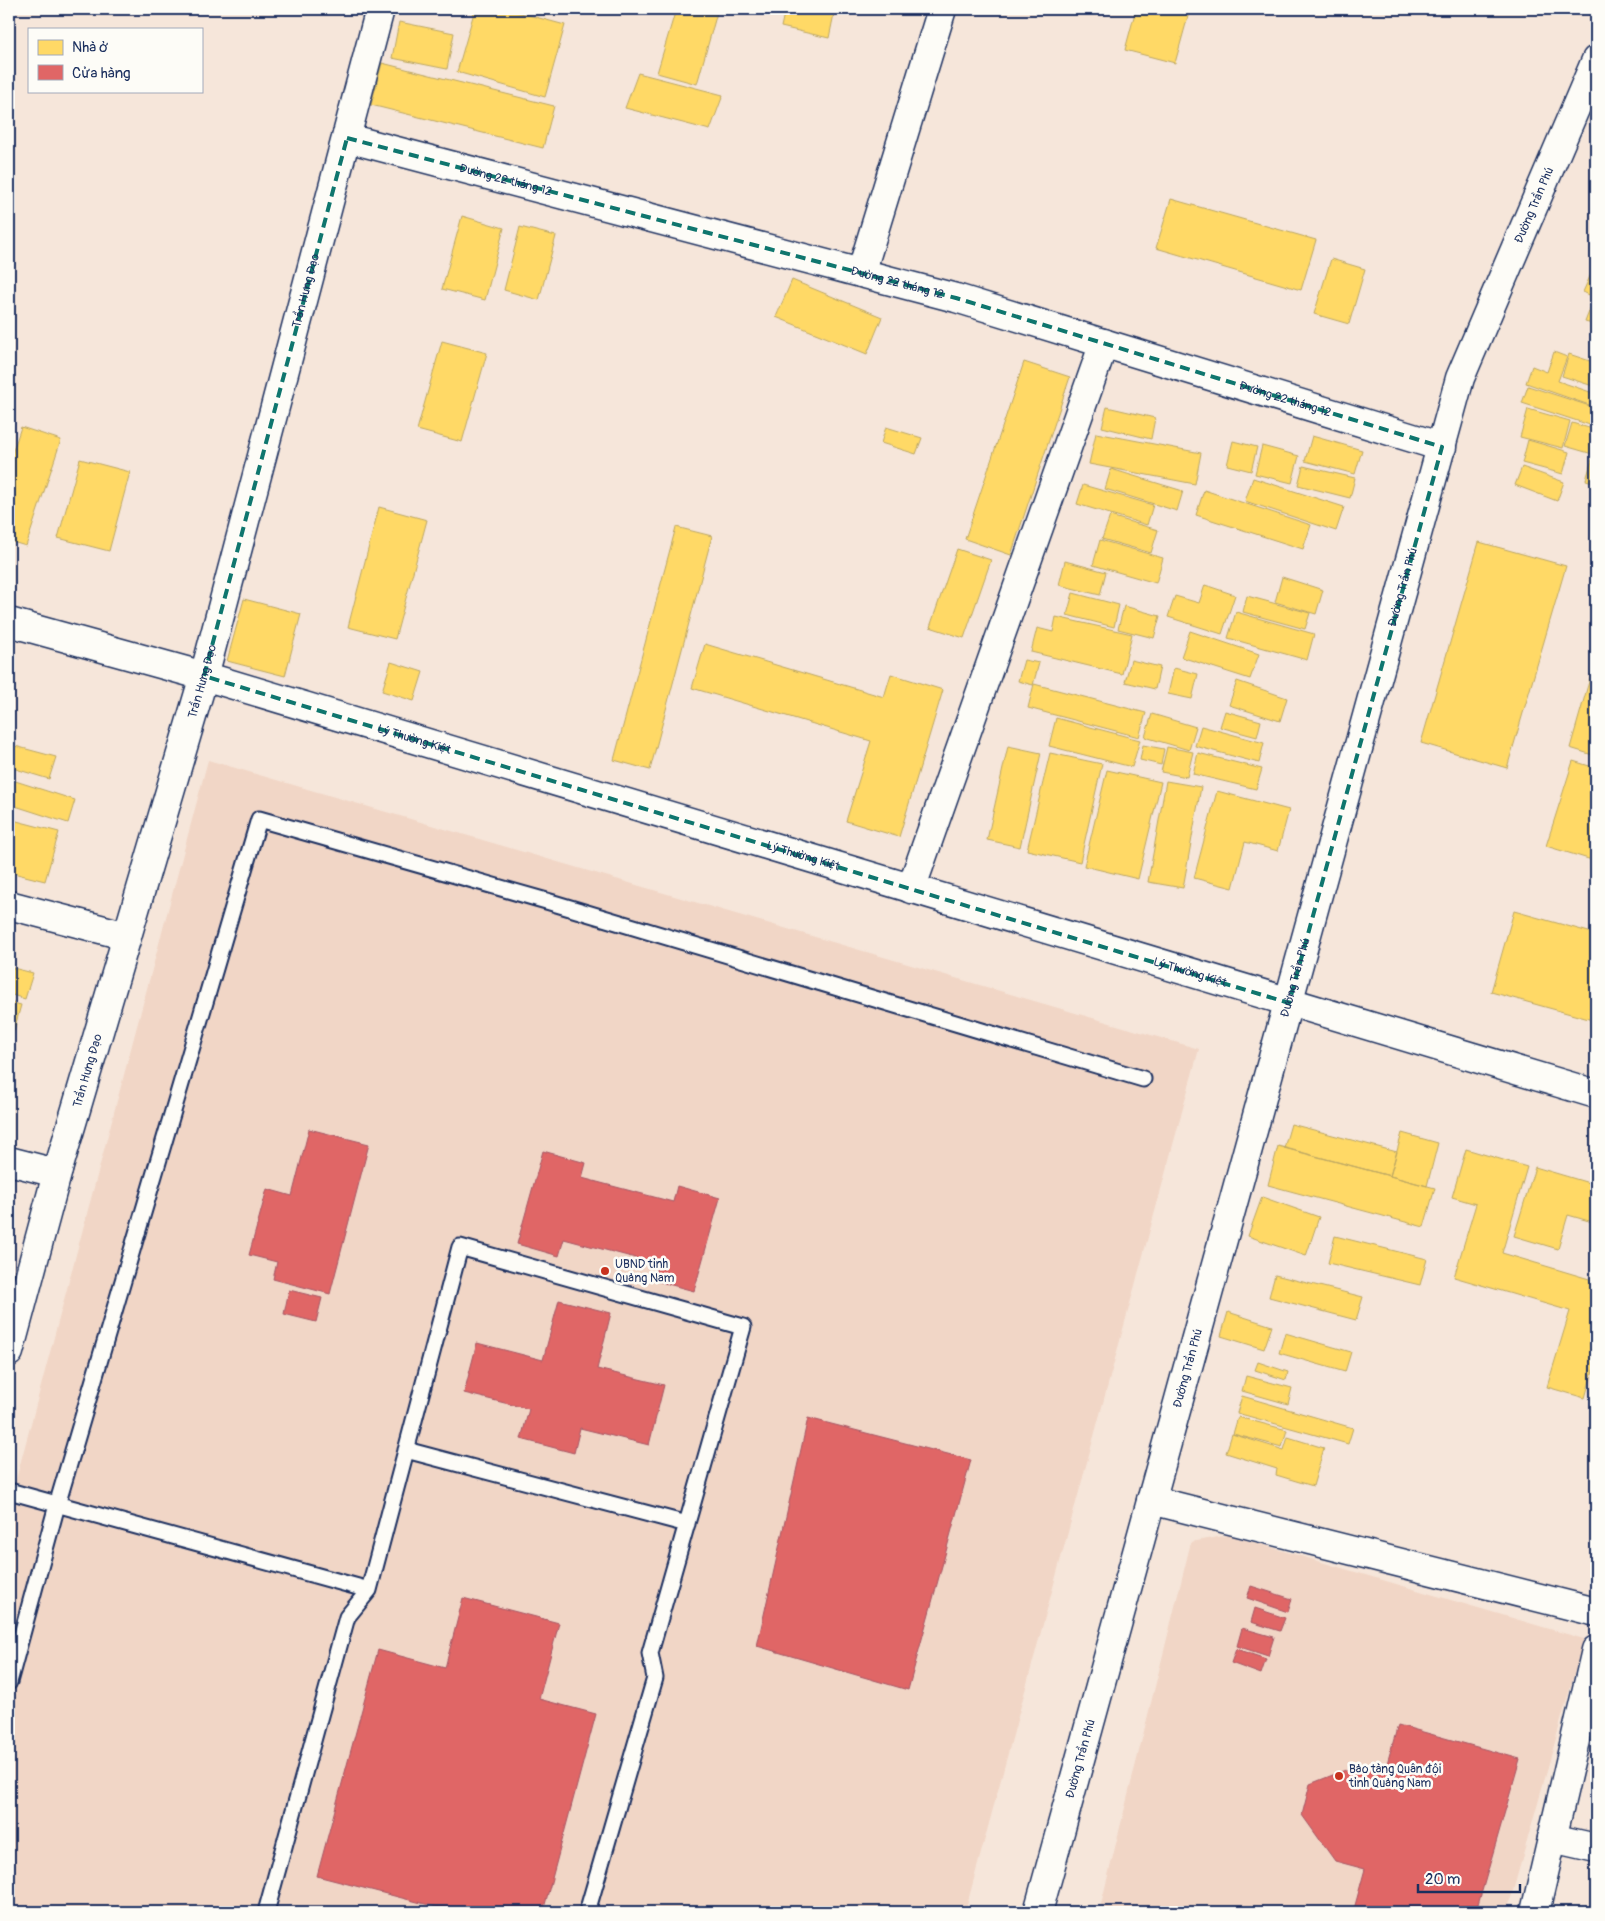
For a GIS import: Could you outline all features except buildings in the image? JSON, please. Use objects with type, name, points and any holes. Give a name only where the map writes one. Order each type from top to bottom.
[{"type":"street","name":"Trần Hưng Đạo","points":[[9,1352],[58,1170],[204,676],[380,9]]},
{"type":"street","points":[[861,273],[942,9]]},
{"type":"street","name":"Đường Trần Phú","points":[[1038,1912],[1460,378],[1596,60]]},
{"type":"street","name":"Đường 22 tháng 12","points":[[347,138],[956,298],[1442,447]]},
{"type":"street","points":[[911,889],[1104,343]]},
{"type":"street","name":"Lý Thường Kiệt","points":[[9,622],[204,676],[1596,1094]]},
{"type":"street","points":[[9,905],[127,936]]},
{"type":"street","points":[[9,1161],[48,1171],[58,1170]]},
{"type":"street","points":[[1151,1500],[1596,1612]]},
{"type":"street","points":[[1535,1912],[1552,1838],[1588,1726],[1596,1650]]},
{"type":"street","points":[[1552,1838],[1596,1848]]},
{"type":"lane","points":[[9,1682],[57,1505],[258,819],[560,905],[1143,1079]]},
{"type":"lane","points":[[266,1912],[347,1617],[369,1590],[460,1247],[743,1327],[650,1652],[655,1678],[587,1912]]},
{"type":"lane","points":[[406,1450],[686,1524]]},
{"type":"lane","points":[[9,1491],[369,1590]]},
{"type":"highlighted area","points":[[347,138],[956,298],[1442,447],[1289,1003],[204,676]]},
{"type":"shaded area","name":"UBND tỉnh Quảng Nam","points":[[208,760],[1199,1049],[965,1912],[9,1912],[9,1506]]},
{"type":"shaded area","name":"Bảo tàng Quân đội tỉnh Quảng Nam","points":[[1229,1535],[1584,1639],[1507,1912],[1099,1912],[1191,1542]]},
{"type":"place","name":"UBND tỉnh Quảng Nam","points":[[605,1271]]},
{"type":"place","name":"Bảo tàng Quân đội tỉnh Quảng Nam","points":[[1339,1776]]}]
